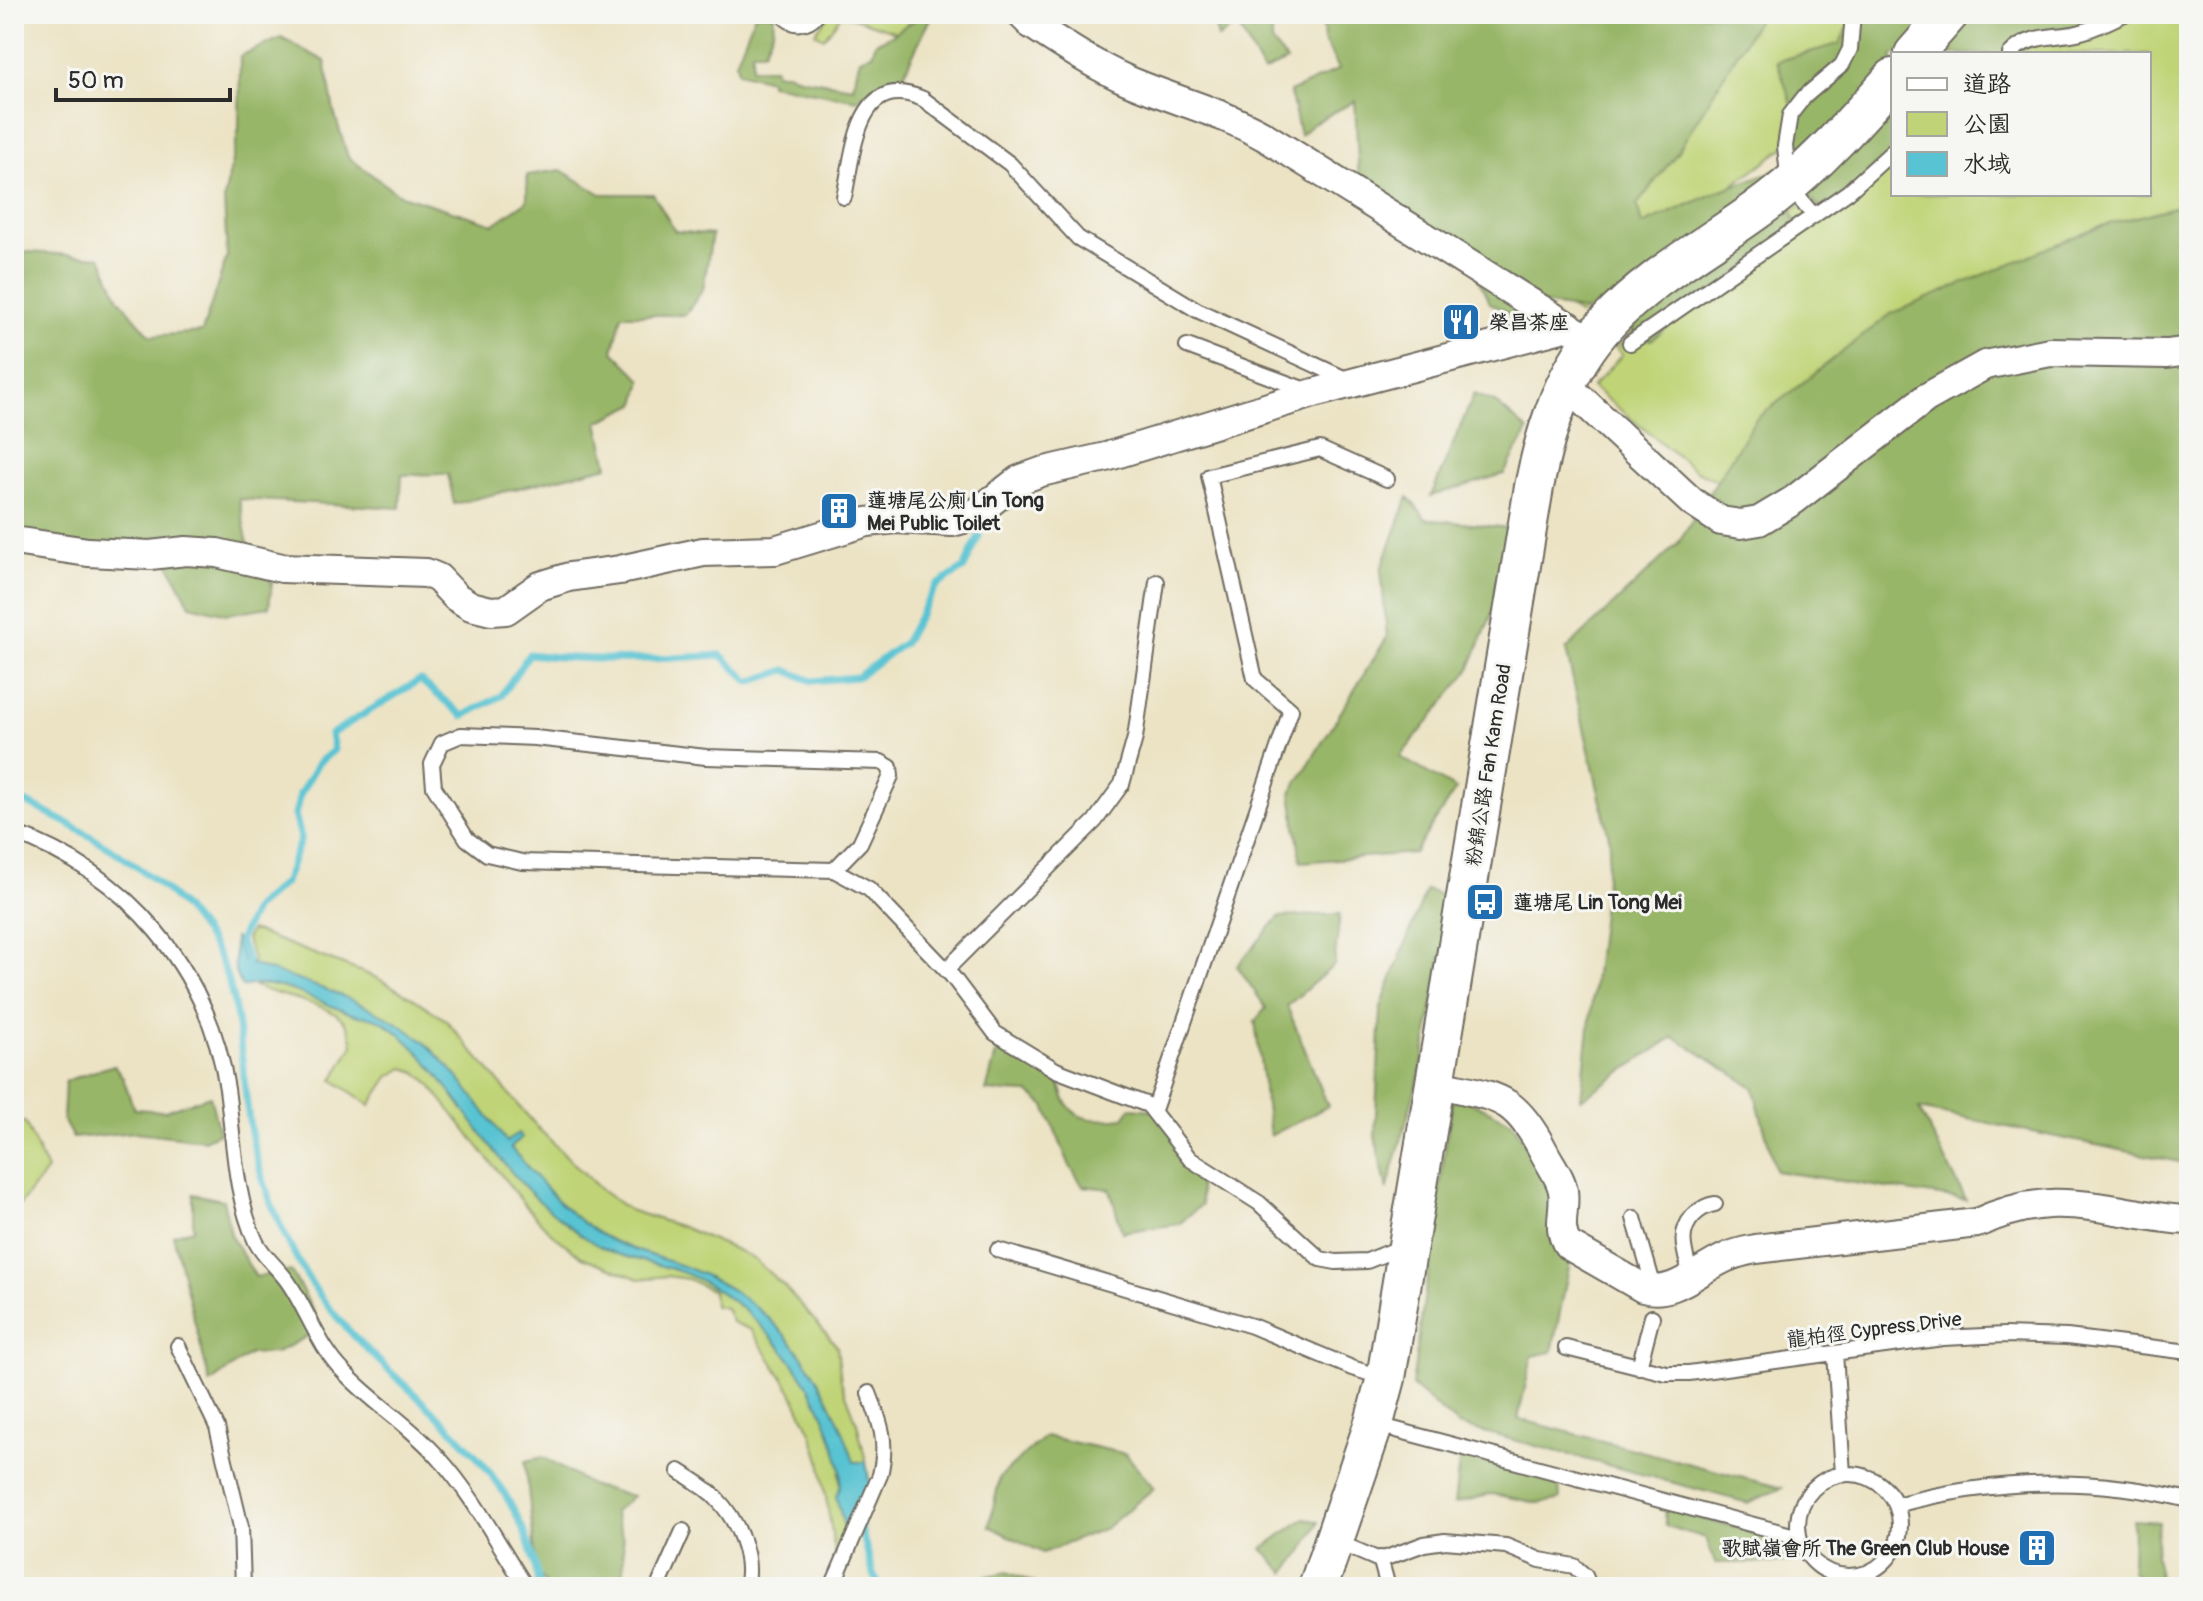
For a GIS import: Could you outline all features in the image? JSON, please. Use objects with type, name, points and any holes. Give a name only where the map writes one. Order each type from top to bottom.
[{"type":"main road","points":[[1916,52],[1949,14]]},
{"type":"main road","name":"粉錦公路 Fan Kam Road","points":[[1318,1587],[1374,1423],[1386,1378],[1534,487],[1549,423],[1566,385],[1580,334],[1610,320],[1639,294],[1789,186],[1835,143],[1891,80]]},
{"type":"street","points":[[1021,14],[1031,24],[1109,72],[1214,111],[1264,136],[1580,334]]},
{"type":"street","points":[[14,541],[88,552],[150,555],[186,551],[217,553],[282,568],[426,573],[438,578],[456,597],[471,606],[491,611],[506,610],[540,586],[569,577],[620,570],[703,552],[775,550],[867,522],[896,519],[952,522],[971,517],[1019,480],[1041,472],[1106,457],[1314,393],[1580,334]]},
{"type":"street","points":[[1566,385],[1692,502],[1721,521],[1741,524],[1759,521],[1794,500],[1926,398],[1985,365],[2050,352],[2167,354],[2189,351]]},
{"type":"street","points":[[1436,1083],[1491,1096],[1510,1105],[1528,1122],[1563,1188],[1562,1237],[1568,1245],[1643,1288],[1654,1304],[1668,1289],[1725,1258],[1756,1249],[1977,1223],[2003,1211],[2034,1203],[2066,1202],[2189,1220]]},
{"type":"lane","points":[[782,14],[798,24],[811,21],[817,14]]},
{"type":"lane","points":[[1814,216],[1789,186],[1785,146],[1790,115],[1804,97],[1842,65],[1850,49],[1853,14]]},
{"type":"lane","points":[[2012,52],[2045,35],[2079,33],[2125,14]]},
{"type":"lane","points":[[844,197],[867,107],[893,92],[908,92],[923,99],[1010,164],[1078,238],[1197,310],[1354,383]]},
{"type":"lane","points":[[1630,343],[1848,192],[1891,153]]},
{"type":"lane","points":[[1187,346],[1314,393]]},
{"type":"lane","points":[[1154,1110],[1291,710],[1255,679],[1209,476],[1320,449],[1387,479]]},
{"type":"lane","points":[[946,970],[1095,821],[1122,784],[1140,712],[1157,582]]},
{"type":"lane","points":[[834,870],[860,843],[891,776],[890,767],[881,762],[706,757],[535,738],[461,735],[442,743],[432,764],[434,787],[467,839],[487,854],[522,862],[834,870],[869,889],[946,970],[995,1033],[1056,1070],[1148,1105],[1190,1159],[1259,1203],[1320,1259],[1367,1261],[1409,1243]]},
{"type":"lane","points":[[14,833],[77,862],[115,891],[160,933],[200,997],[218,1040],[227,1090],[232,1147],[257,1244],[290,1285],[324,1347],[343,1371],[412,1430],[440,1459],[526,1587]]},
{"type":"lane","points":[[1691,1277],[1683,1241],[1684,1227],[1698,1211],[1715,1204]]},
{"type":"lane","points":[[1634,1218],[1654,1304],[1639,1367]]},
{"type":"lane","points":[[998,1250],[1252,1326],[1352,1368],[1386,1378]]},
{"type":"lane","name":"龍柏徑 Cypress Drive","points":[[1566,1348],[1666,1373],[1689,1373],[1943,1338],[2005,1335],[2067,1337],[2189,1352]]},
{"type":"lane","points":[[178,1346],[217,1427],[241,1527],[243,1587]]},
{"type":"lane","points":[[1835,1353],[1843,1474]]},
{"type":"lane","points":[[832,1587],[880,1475],[885,1455],[884,1435],[869,1393]]},
{"type":"lane","points":[[1374,1423],[1799,1537]]},
{"type":"lane","points":[[679,1471],[716,1497],[733,1521],[745,1553],[746,1587]]},
{"type":"lane","points":[[1843,1474],[1861,1475],[1877,1482],[1896,1505],[1901,1527],[1897,1544],[1889,1557],[1870,1571],[1846,1575],[1830,1572],[1816,1564],[1799,1537],[1798,1521],[1803,1504],[1812,1489],[1827,1479],[1843,1474]]},
{"type":"lane","points":[[1896,1505],[1939,1493],[2029,1482],[2088,1483],[2163,1493],[2189,1500]]},
{"type":"lane","points":[[658,1587],[683,1531]]},
{"type":"lane","points":[[1334,1540],[1380,1558],[1445,1541],[1506,1546],[1540,1560],[1574,1566],[1585,1576],[1590,1587]]},
{"type":"lane","points":[[1380,1558],[1388,1587]]},
{"type":"lane","points":[[1870,1571],[1874,1587]]},
{"type":"green space","points":[[755,14],[774,14],[773,31],[764,51],[752,51],[752,68],[775,68],[775,73],[789,73],[799,78],[853,87],[860,58],[872,54],[876,42],[914,21],[914,14],[932,14],[902,78],[881,84],[857,100],[770,84],[770,80],[738,72],[736,62]]},
{"type":"green space","points":[[829,14],[842,14],[824,38],[815,33]]},
{"type":"green space","points":[[842,14],[932,14],[920,40]]},
{"type":"green space","points":[[1212,14],[1272,14],[1272,43],[1287,61],[1263,72],[1237,24],[1218,38]]},
{"type":"green space","points":[[1322,14],[1761,14],[1677,153],[1637,205],[1642,225],[1779,169],[1797,228],[1651,340],[1601,313],[1543,304],[1521,320],[1490,303],[1473,268],[1359,183],[1355,101],[1314,123],[1300,135],[1290,92],[1339,69],[1324,40]]},
{"type":"green space","points":[[1357,14],[1913,14],[1817,124],[1605,281],[1580,315],[1372,189]]},
{"type":"green space","points":[[1856,14],[2134,14],[2015,52],[1891,52],[1891,158],[1828,216],[1789,176],[1796,116],[1777,61],[1839,44]]},
{"type":"green space","points":[[1988,14],[2189,14],[2189,255],[1737,489],[1696,471],[1592,387],[1622,355],[1616,348],[1642,323],[1702,275],[1855,166],[1891,123],[1891,196],[2151,196],[2151,52],[1954,52]]},
{"type":"green space","points":[[281,38],[325,61],[334,112],[348,157],[398,194],[494,224],[527,201],[527,175],[561,170],[601,194],[653,194],[675,231],[712,235],[703,289],[685,315],[622,315],[613,351],[642,380],[636,404],[598,422],[608,466],[454,504],[448,474],[402,475],[400,508],[239,499],[251,560],[272,582],[269,607],[227,614],[190,605],[163,553],[14,539],[14,251],[101,257],[119,299],[151,336],[202,332],[227,256],[224,199],[239,128],[240,56]]},
{"type":"green space","points":[[2189,203],[2189,1164],[1919,1109],[1966,1200],[1776,1171],[1753,1087],[1674,1037],[1581,1099],[1610,841],[1566,650],[1678,543],[1755,420],[1892,313],[2098,227]]},
{"type":"green space","points":[[1474,394],[1495,402],[1528,431],[1504,474],[1431,496]]},
{"type":"green space","points":[[1408,497],[1426,519],[1508,528],[1505,583],[1468,672],[1400,757],[1456,789],[1414,853],[1301,862],[1291,793],[1387,637],[1381,570]]},
{"type":"green space","points":[[1426,890],[1452,899],[1422,1066],[1387,1190],[1375,1136],[1381,1007]]},
{"type":"green space","points":[[1340,914],[1334,965],[1287,1006],[1328,1106],[1270,1136],[1255,1021],[1266,1008],[1237,966],[1279,917]]},
{"type":"green space","points":[[251,930],[375,977],[446,1020],[539,1129],[602,1191],[629,1210],[682,1227],[741,1252],[755,1260],[785,1287],[837,1346],[841,1381],[857,1423],[866,1462],[854,1462],[839,1473],[847,1532],[843,1539],[847,1549],[836,1559],[820,1460],[811,1432],[791,1390],[751,1330],[732,1322],[726,1308],[714,1306],[713,1291],[688,1279],[667,1276],[639,1279],[582,1257],[552,1234],[525,1205],[426,1080],[416,1072],[404,1068],[389,1077],[370,1105],[333,1080],[353,1045],[348,1026],[336,1014],[325,1009],[246,982],[253,960],[246,939]]},
{"type":"green space","points":[[997,1050],[1059,1078],[1066,1103],[1088,1119],[1124,1118],[1131,1108],[1167,1111],[1199,1183],[1202,1204],[1179,1224],[1122,1232],[1110,1189],[1083,1186],[1070,1166],[1045,1106],[1029,1093],[986,1091]]},
{"type":"green space","points":[[114,1065],[123,1078],[134,1109],[164,1111],[210,1096],[219,1133],[204,1140],[135,1132],[73,1138],[63,1120],[65,1081]]},
{"type":"green space","points":[[1453,1093],[1512,1122],[1552,1189],[1571,1257],[1552,1352],[1532,1356],[1518,1419],[1782,1488],[1748,1503],[1458,1425],[1412,1386]]},
{"type":"green space","points":[[14,1122],[25,1122],[47,1170],[14,1212]]},
{"type":"green space","points":[[193,1194],[223,1200],[232,1238],[256,1277],[291,1271],[321,1329],[276,1353],[250,1354],[210,1383],[173,1235],[193,1229]]},
{"type":"green space","points":[[1045,1436],[1126,1454],[1154,1488],[1106,1528],[1043,1553],[989,1526],[1000,1477]]},
{"type":"green space","points":[[1460,1455],[1559,1482],[1560,1500],[1538,1503],[1492,1494],[1454,1504]]},
{"type":"green space","points":[[543,1457],[592,1486],[633,1496],[614,1512],[623,1538],[624,1578],[610,1587],[547,1587],[537,1572],[525,1461]]},
{"type":"green space","points":[[1665,1507],[1795,1541],[1790,1563],[1715,1563],[1706,1538],[1666,1526]]},
{"type":"green space","points":[[1305,1518],[1319,1522],[1302,1553],[1285,1573],[1262,1549]]},
{"type":"green space","points":[[2133,1520],[2159,1522],[2155,1556],[2161,1587],[2145,1587],[2132,1571]]},
{"type":"green space","points":[[1007,1572],[1035,1583],[1034,1587],[961,1587],[959,1582]]},
{"type":"water","points":[[234,937],[244,962],[361,1004],[404,1027],[424,1042],[457,1077],[507,1142],[518,1133],[522,1137],[511,1148],[556,1199],[581,1221],[619,1244],[721,1283],[773,1322],[813,1372],[829,1400],[854,1462],[866,1462],[870,1486],[846,1534],[836,1496],[841,1483],[840,1468],[822,1413],[794,1364],[755,1321],[711,1286],[670,1268],[608,1251],[566,1223],[516,1177],[423,1057],[387,1025],[285,988],[270,985],[242,987],[235,973]]},
{"type":"waterway","points":[[246,969],[248,962],[239,941],[255,908],[285,882],[301,838],[295,815],[300,794],[318,763],[334,750],[331,734],[420,680],[463,716],[501,696],[529,654],[625,659],[721,655],[750,682],[786,670],[812,681],[857,677],[904,643],[936,586],[964,568],[979,536]]},
{"type":"waterway","points":[[14,797],[88,835],[137,867],[180,904],[209,941],[220,959],[233,999],[255,1151],[266,1189],[289,1244],[308,1278],[337,1317],[476,1455],[504,1493],[526,1537],[539,1587]]},
{"type":"waterway","points":[[860,1525],[873,1573],[881,1587]]},
{"type":"place","name":"榮昌茶座","points":[[1461,322]]},
{"type":"place","name":"蓮塘尾公廁 Lin Tong Mei Public Toilet","points":[[839,511]]},
{"type":"place","name":"蓮塘尾 Lin Tong Mei","points":[[1485,902]]},
{"type":"place","name":"歌賦嶺會所 The Green Club House","points":[[2037,1548]]}]
